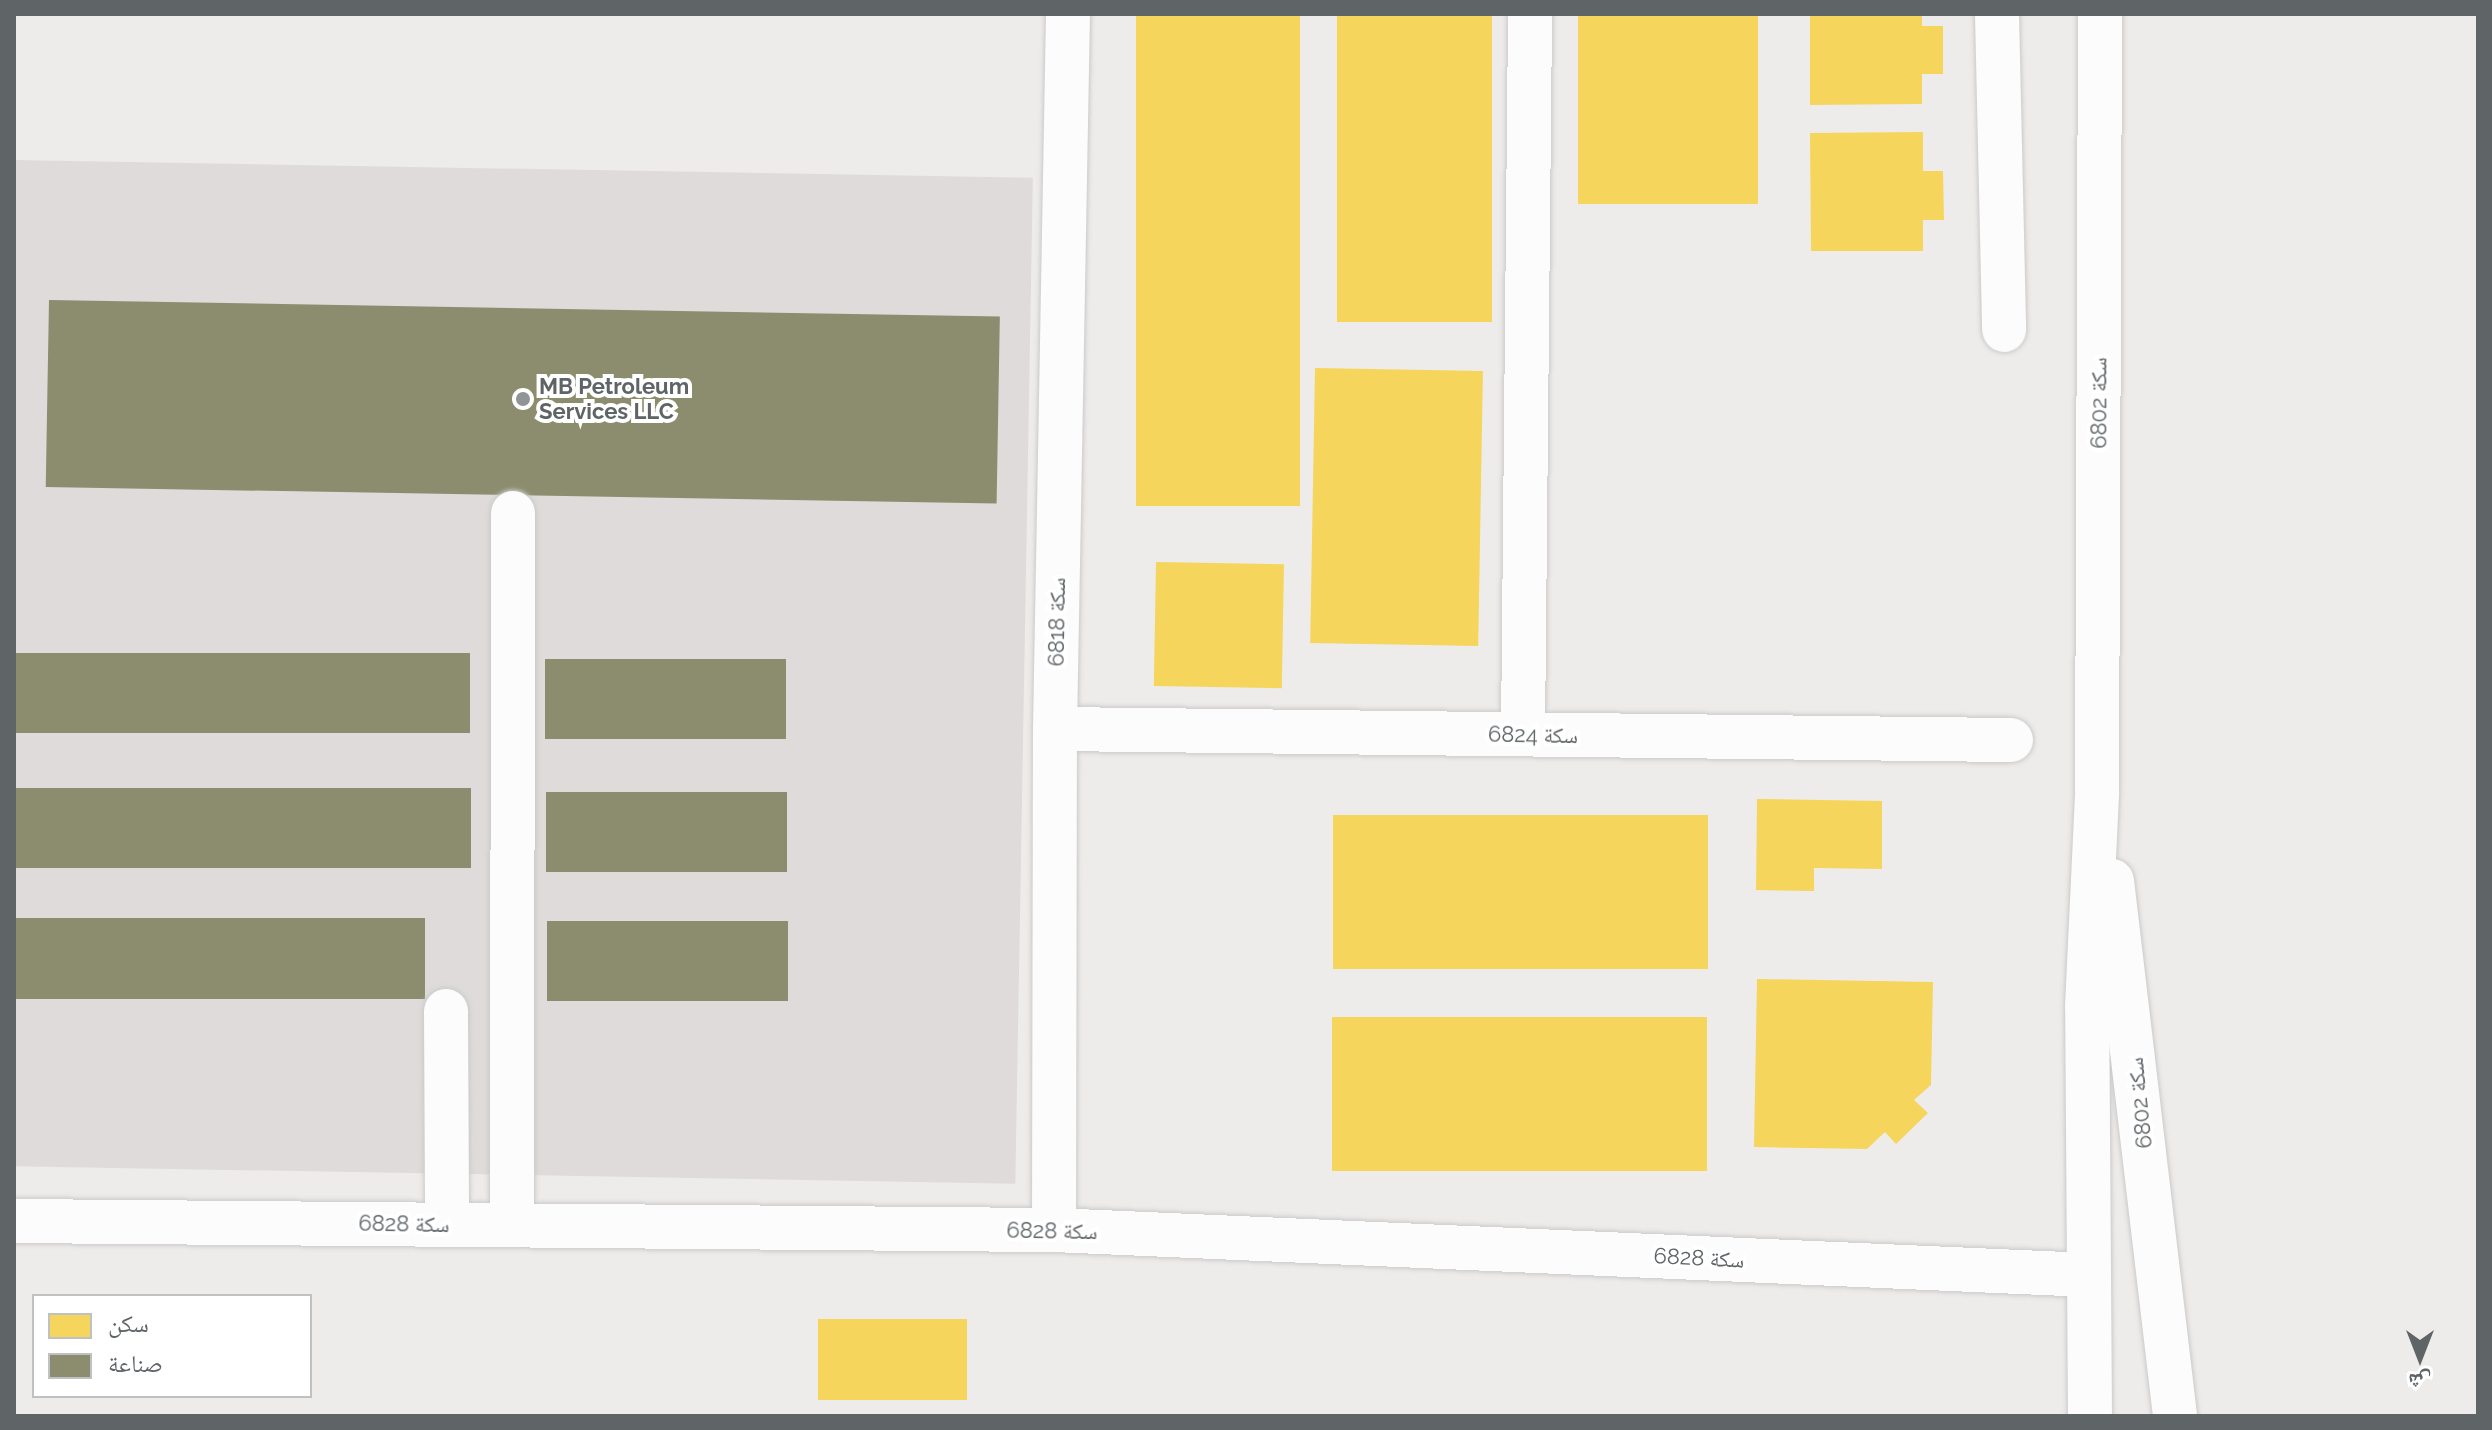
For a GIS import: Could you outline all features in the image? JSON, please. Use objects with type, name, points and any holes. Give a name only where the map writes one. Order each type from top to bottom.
[{"type":"street","name":"سكة 6818","points":[[1054,1230],[1055,729],[1068,14]]},
{"type":"street","points":[[1523,734],[1530,14]]},
{"type":"street","points":[[1997,14],[2004,330]]},
{"type":"street","name":"سكة 6802","points":[[2090,1416],[2087,1007],[2097,791],[2100,14]]},
{"type":"street","points":[[512,1225],[513,513]]},
{"type":"street","name":"سكة 6824","points":[[1055,729],[2011,740]]},
{"type":"street","name":"سكة 6802","points":[[2097,791],[2126,969],[2175,1416]]},
{"type":"street","points":[[446,1011],[447,1225]]},
{"type":"street","name":"سكة 6828","points":[[14,1221],[1054,1230],[2089,1275]]},
{"type":"shaded area","name":"MB Petroleum Services LLC","points":[[14,160],[1033,178],[1015,1184],[14,1166]]},
{"type":"building: سكن","points":[[1136,14],[1300,14],[1300,506],[1136,506]]},
{"type":"building: سكن","points":[[1337,14],[1492,14],[1492,322],[1337,322]]},
{"type":"building: سكن","points":[[1578,14],[1758,14],[1758,204],[1578,204]]},
{"type":"building: سكن","points":[[1810,14],[1922,14],[1922,26],[1943,26],[1943,74],[1922,74],[1922,104],[1810,105]]},
{"type":"building: سكن","points":[[1923,132],[1923,171],[1943,171],[1944,220],[1923,220],[1923,251],[1811,251],[1810,133]]},
{"type":"building: سكن","points":[[1315,368],[1483,371],[1478,646],[1310,643]]},
{"type":"building: سكن","points":[[1156,562],[1284,564],[1282,688],[1154,686]]},
{"type":"building: سكن","points":[[1757,799],[1882,801],[1882,869],[1814,868],[1814,891],[1756,890]]},
{"type":"building: سكن","points":[[1333,815],[1708,815],[1708,969],[1333,969]]},
{"type":"building: سكن","points":[[1757,979],[1933,982],[1931,1085],[1914,1100],[1928,1113],[1896,1144],[1885,1132],[1867,1149],[1754,1147]]},
{"type":"building: سكن","points":[[1332,1017],[1707,1017],[1707,1171],[1332,1171]]},
{"type":"building: سكن","points":[[818,1319],[967,1319],[967,1400],[818,1400]]},
{"type":"building: صناعة","name":"MB Petroleum Services LLC","points":[[49,300],[1000,317],[997,504],[46,487]]},
{"type":"building: صناعة","points":[[14,653],[470,653],[470,733],[14,733]]},
{"type":"building: صناعة","points":[[545,659],[786,659],[786,739],[545,739]]},
{"type":"building: صناعة","points":[[14,788],[471,788],[471,868],[14,868]]},
{"type":"building: صناعة","points":[[546,792],[787,792],[787,872],[546,872]]},
{"type":"building: صناعة","points":[[14,918],[425,918],[425,999],[14,999]]},
{"type":"building: صناعة","points":[[547,921],[788,921],[788,1001],[547,1001]]},
{"type":"place","name":"MB Petroleum Services LLC","points":[[523,399]]}]
